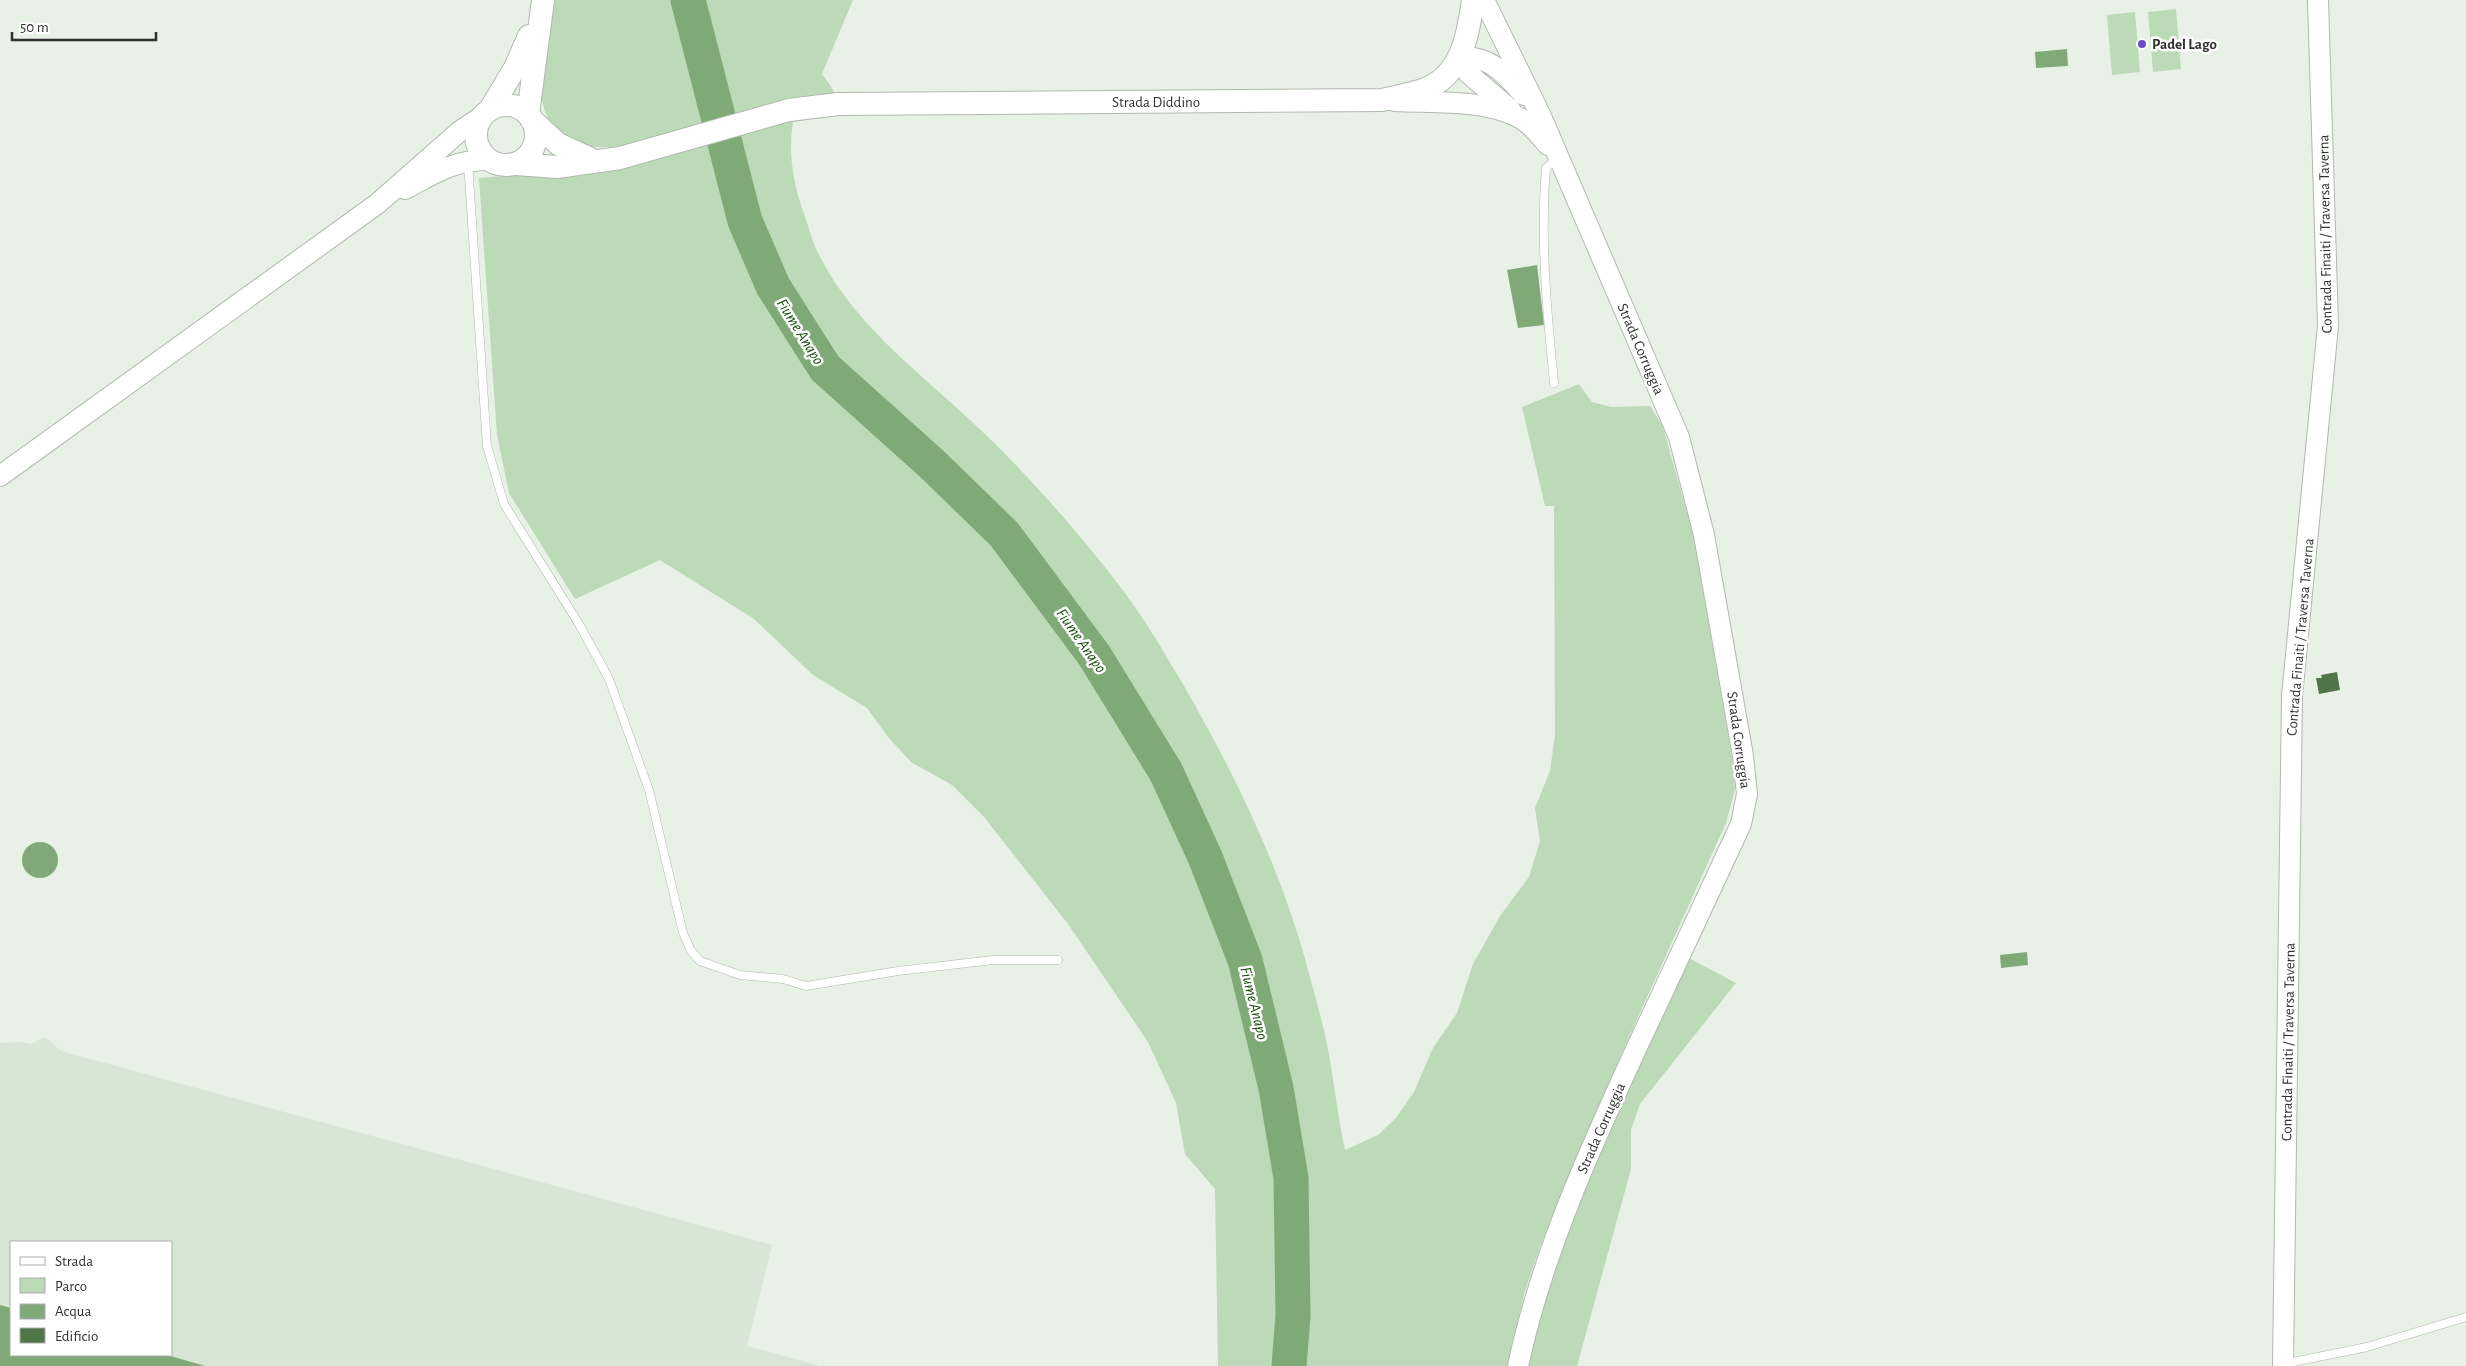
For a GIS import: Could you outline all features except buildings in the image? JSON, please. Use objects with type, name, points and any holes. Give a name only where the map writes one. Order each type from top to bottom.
[{"type":"main road","points":[[1460,58],[1469,28],[1473,0]]},
{"type":"main road","points":[[541,6],[530,117],[536,128],[534,146],[524,160],[516,164],[506,165],[478,160],[480,151],[476,140],[476,128],[515,68],[541,6]]},
{"type":"main road","name":"Strada Diddino","points":[[516,164],[557,167],[620,158],[789,110],[838,104],[1382,100],[1425,89],[1444,77],[1460,58]]},
{"type":"main road","points":[[486,113],[507,104],[514,106],[530,117],[546,134],[567,149],[596,161]]},
{"type":"street","points":[[1484,0],[1531,116]]},
{"type":"street","name":"Contrada Finaiti / Traversa Taverna","points":[[2283,1365],[2292,696],[2328,326],[2318,0]]},
{"type":"street","points":[[1460,58],[1474,56],[1489,62],[1510,79],[1531,116]]},
{"type":"street","points":[[1382,100],[1484,106],[1531,116]]},
{"type":"street","points":[[0,476],[377,204],[460,131],[486,113]]},
{"type":"street","name":"Strada Corruggia","points":[[1518,1366],[1529,1314],[1552,1244],[1591,1148],[1741,824],[1747,794],[1743,756],[1704,535],[1679,437],[1559,158],[1539,134],[1531,116]]},
{"type":"street","points":[[377,204],[443,169],[478,160]]},
{"type":"lane","points":[[1554,383],[1547,310],[1543,201],[1546,168],[1559,158]]},
{"type":"lane","points":[[478,160],[487,446],[495,478],[504,504],[579,624],[609,679],[649,790],[683,933],[691,951],[700,961],[740,975],[783,979],[806,986],[898,971],[993,960],[1058,960]]},
{"type":"lane","points":[[2283,1365],[2367,1347],[2466,1317]]},
{"type":"shaded area","points":[[45,1037],[61,1051],[772,1245],[747,1346],[821,1366],[0,1366],[0,1043],[20,1042],[31,1044]]},
{"type":"green space","points":[[555,0],[853,0],[822,74],[836,98],[836,115],[793,122],[791,156],[794,178],[799,200],[817,251],[833,280],[873,330],[991,440],[1040,490],[1071,526],[1134,605],[1176,672],[1220,751],[1252,817],[1281,885],[1304,955],[1326,1037],[1345,1150],[1378,1135],[1395,1119],[1414,1092],[1433,1048],[1457,1013],[1473,964],[1500,916],[1529,877],[1540,841],[1535,808],[1550,771],[1555,735],[1554,506],[1545,506],[1522,407],[1579,384],[1592,402],[1611,407],[1650,406],[1663,427],[1693,534],[1732,757],[1735,789],[1726,823],[1629,1037],[1540,1247],[1525,1291],[1508,1366],[1218,1366],[1215,1189],[1185,1154],[1176,1103],[1148,1042],[1068,924],[984,817],[952,785],[911,762],[888,737],[867,708],[813,675],[754,619],[660,560],[575,599],[509,493],[497,435],[479,178],[620,170],[617,148],[583,145],[563,135],[550,121],[543,103],[540,83],[542,62]]},
{"type":"green space","points":[[2176,9],[2181,69],[2153,72],[2148,12]]},
{"type":"green space","points":[[2135,12],[2140,72],[2112,75],[2107,15]]},
{"type":"green space","points":[[1689,958],[1736,983],[1640,1104],[1631,1130],[1631,1169],[1577,1366],[1528,1366],[1557,1260],[1576,1209],[1619,1107]]},
{"type":"water","points":[[2067,49],[2068,66],[2036,68],[2035,52]]},
{"type":"water","points":[[1537,265],[1544,325],[1518,328],[1507,270]]},
{"type":"water","points":[[40,842],[47,843],[53,847],[57,853],[57,867],[53,873],[47,877],[40,878],[33,877],[27,873],[23,867],[22,860],[23,853],[27,847],[33,843]]},
{"type":"water","points":[[2027,952],[2028,965],[2001,968],[2000,955]]},
{"type":"water","points":[[0,1305],[10,1308],[10,1356],[170,1356],[205,1366],[0,1366]]},
{"type":"waterway","name":"Fiume Anapo","points":[[688,0],[745,221],[773,286],[825,368],[932,464],[1004,534],[1094,655],[1166,772],[1205,857],[1245,960],[1276,1088],[1291,1178],[1293,1316],[1289,1366]]},
{"type":"place","name":"Padel Lago","points":[[2142,44]]}]
